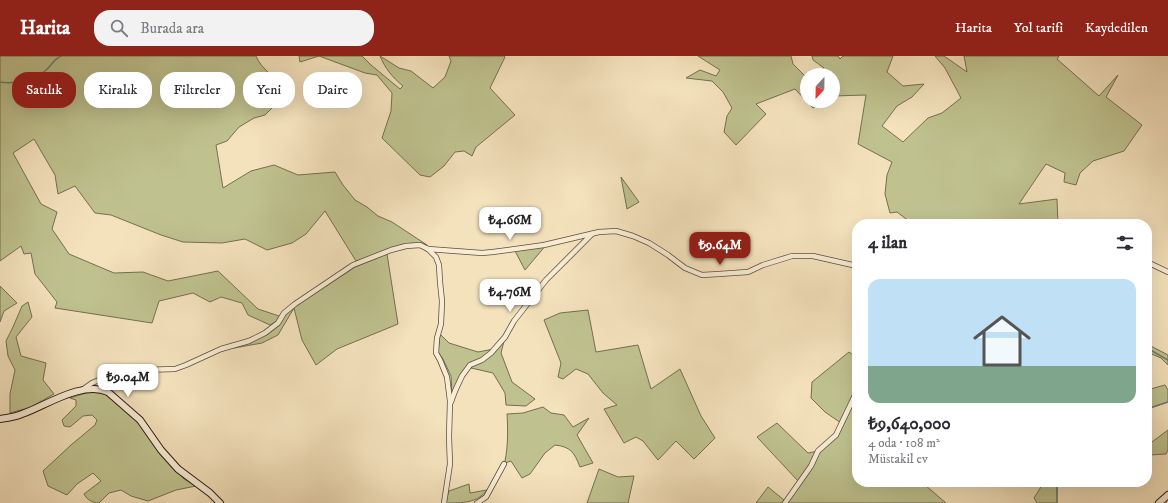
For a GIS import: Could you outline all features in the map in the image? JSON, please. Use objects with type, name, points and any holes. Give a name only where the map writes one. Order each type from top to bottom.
[{"type":"street","points":[[79,391],[92,383],[123,372],[141,370],[175,370],[221,349],[249,341],[265,333],[278,323],[284,313],[295,304],[353,265],[391,250],[406,246],[420,245],[428,248],[482,253],[544,246],[599,232],[616,231],[649,243],[685,268],[702,275],[748,272],[763,264],[792,256],[812,256],[852,265]]},
{"type":"street","points":[[450,404],[462,376],[470,365],[482,360],[491,353],[505,337],[514,322],[546,280],[592,234]]},
{"type":"street","points":[[428,248],[436,256],[439,265],[442,301],[441,324],[437,338],[436,353],[447,377],[450,404],[450,464],[444,503]]},
{"type":"street","points":[[1152,264],[1168,272]]},
{"type":"street","points":[[0,418],[20,415],[63,396],[79,391],[98,389],[108,392],[140,420],[161,450],[178,469],[210,493],[220,503]]},
{"type":"street","points":[[785,503],[811,466],[818,451],[836,435],[852,401]]},
{"type":"street","points":[[477,503],[486,496],[504,464]]},
{"type":"street","points":[[1159,503],[1168,495]]},
{"type":"green space","points":[[0,56],[256,56],[258,61],[268,72],[243,72],[243,108],[272,108],[265,115],[254,118],[239,127],[227,141],[216,145],[223,188],[251,171],[274,165],[298,175],[335,172],[355,200],[378,216],[392,222],[427,245],[419,244],[356,261],[325,211],[306,234],[292,243],[267,250],[245,239],[222,243],[183,242],[111,215],[95,213],[75,186],[58,194],[55,175],[34,139],[13,153],[41,204],[57,212],[52,229],[69,254],[114,273],[143,272],[168,281],[218,271],[258,309],[279,316],[276,322],[270,325],[248,315],[242,303],[221,297],[210,302],[193,293],[159,301],[152,323],[55,308],[57,302],[35,274],[31,253],[24,254],[21,246],[0,261]]},
{"type":"green space","points":[[299,56],[319,56],[300,62]]},
{"type":"green space","points":[[319,56],[362,56],[400,89],[403,86],[389,72],[380,56],[399,68],[411,71],[433,88],[445,77],[451,61],[449,56],[504,56],[505,57],[490,88],[515,115],[476,147],[472,156],[464,151],[455,152],[444,166],[430,177],[420,175],[382,138],[391,111],[392,93],[377,75],[365,73]]},
{"type":"green space","points":[[698,56],[791,56],[793,64],[800,71],[800,94],[795,89],[756,104],[766,114],[736,145],[724,132],[727,116],[732,108],[723,92],[712,81],[686,78],[700,70],[716,76],[720,70]]},
{"type":"green space","points":[[812,56],[838,56],[840,59],[843,56],[893,56],[887,72],[903,86],[924,84],[912,97],[897,106],[882,126],[903,142],[928,118],[942,113],[961,98],[945,68],[935,56],[944,56],[967,72],[964,56],[1059,56],[1057,59],[1099,96],[1118,75],[1106,97],[1142,125],[1124,151],[1093,161],[1080,173],[1076,185],[1064,182],[1065,173],[1046,164],[1019,204],[1057,199],[1058,219],[906,219],[897,212],[890,213],[885,194],[887,175],[892,162],[858,144],[866,95],[840,96],[840,68],[824,68],[813,60]]},
{"type":"green space","points":[[621,177],[639,202],[627,209]]},
{"type":"green space","points":[[547,244],[525,270],[514,249]]},
{"type":"green space","points":[[387,254],[398,324],[337,349],[316,365],[302,340],[294,308],[278,335],[262,343],[234,348],[252,342],[267,334],[280,324],[285,314],[294,307],[355,267]]},
{"type":"green space","points":[[0,286],[17,303],[4,311],[0,322]]},
{"type":"green space","points":[[28,302],[32,317],[16,337],[21,356],[46,363],[43,380],[54,394],[31,407],[10,413],[10,394],[15,370],[8,356],[6,341],[22,306]]},
{"type":"green space","points":[[588,310],[596,352],[638,345],[651,389],[680,369],[701,416],[715,438],[694,459],[676,441],[658,460],[643,441],[636,437],[624,443],[604,409],[617,405],[603,393],[588,374],[576,369],[563,379],[558,377],[561,363],[544,320],[560,313]]},
{"type":"green space","points":[[440,334],[449,343],[478,352],[493,349],[461,375],[452,393],[451,376],[438,352]]},
{"type":"green space","points":[[504,341],[501,353],[512,382],[535,399],[526,406],[506,405],[505,393],[493,373],[471,368],[493,354]]},
{"type":"green space","points":[[1152,347],[1168,355],[1168,365],[1161,358],[1152,354]]},
{"type":"green space","points":[[849,352],[852,354],[852,487],[927,487],[946,503],[788,503],[799,482],[757,437],[777,423],[808,453],[818,451],[836,435],[841,423],[825,412],[811,398],[812,382]]},
{"type":"green space","points":[[1165,385],[1168,390],[1168,402],[1152,407],[1152,389]]},
{"type":"green space","points":[[97,391],[106,395],[139,422],[167,461],[184,479],[196,486],[176,490],[148,501],[131,496],[121,490],[109,493],[99,503],[90,501],[84,494],[101,481],[93,473],[77,484],[67,495],[48,486],[43,471],[95,425],[97,420],[92,415],[83,416],[70,427],[64,426],[62,420],[76,406],[76,400],[70,398]]},
{"type":"green space","points":[[543,407],[551,413],[564,415],[573,427],[589,418],[577,435],[593,463],[580,467],[571,451],[565,447],[555,445],[545,453],[530,474],[522,478],[511,461],[505,463],[508,438],[507,414],[523,413]]},
{"type":"green space","points":[[1168,430],[1168,450],[1166,454],[1152,455],[1152,442]]},
{"type":"green space","points":[[599,469],[618,477],[634,476],[628,503],[587,503]]},
{"type":"green space","points":[[469,484],[470,493],[487,490],[479,498],[474,500],[445,503],[449,491]]},
{"type":"green space","points":[[768,487],[784,500],[782,503],[756,503]]},
{"type":"green space","points":[[1041,487],[1057,487],[1057,503],[1037,503],[1034,498]]},
{"type":"waterway","points":[[0,82],[11,83],[24,81],[35,77],[45,71],[56,59],[61,56]]},
{"type":"waterway","points":[[1152,351],[1168,360]]},
{"type":"waterway","points":[[1152,407],[1168,402]]},
{"type":"waterway","points":[[1057,487],[1057,503]]}]
